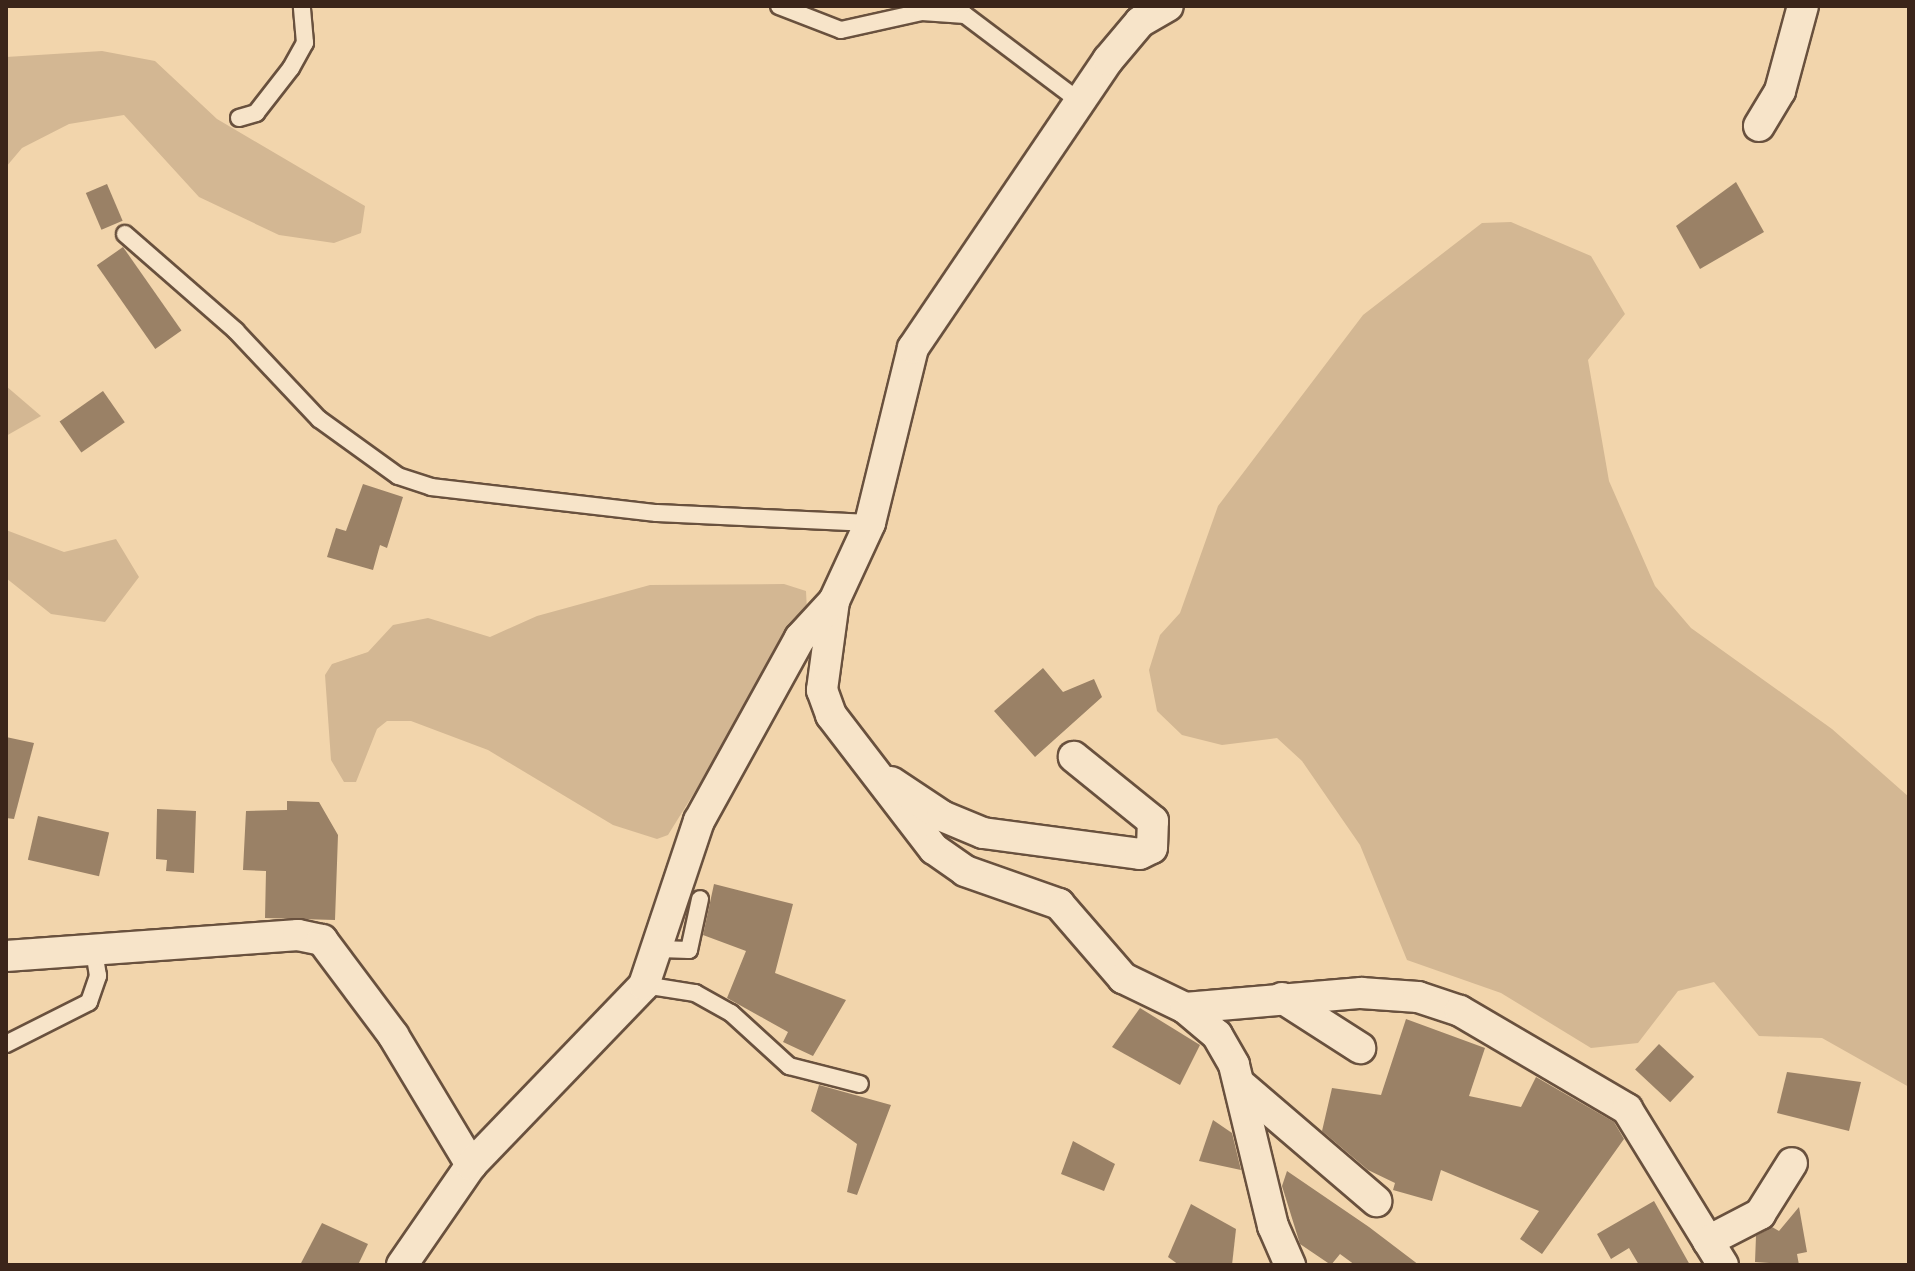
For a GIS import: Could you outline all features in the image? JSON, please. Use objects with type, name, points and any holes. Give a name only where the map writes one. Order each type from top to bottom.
[{"type":"street","points":[[1168,6],[1140,22],[1079,101],[913,348],[870,523],[834,601],[822,690],[831,715],[934,849],[965,871],[1059,904],[1123,978],[1185,1008],[1217,1035],[1242,1086],[1273,1226],[1290,1265]]},
{"type":"street","points":[[1759,126],[1780,91],[1803,6]]},
{"type":"street","points":[[402,1265],[471,1165],[644,985],[660,949],[699,821],[800,638],[834,601]]},
{"type":"street","points":[[879,776],[983,833],[1140,854],[1152,848],[1153,821],[1074,757]]},
{"type":"street","points":[[6,956],[298,935],[322,940],[393,1035],[471,1165]]},
{"type":"street","points":[[1185,1008],[1281,998],[1418,997],[1460,1011],[1569,1070],[1627,1109],[1716,1253],[1760,1214],[1792,1163]]},
{"type":"street","points":[[1281,998],[1360,1048]]},
{"type":"street","points":[[1242,1086],[1376,1201]]},
{"type":"lane","points":[[239,118],[256,113],[291,68],[305,43],[302,6]]},
{"type":"lane","points":[[779,6],[841,30],[922,12],[965,15],[1079,101]]},
{"type":"lane","points":[[125,234],[236,331],[319,419],[398,476],[431,487],[657,513],[870,523]]},
{"type":"lane","points":[[660,949],[689,950],[700,899]]},
{"type":"lane","points":[[6,1044],[96,995],[94,950]]},
{"type":"lane","points":[[644,985],[695,993],[731,1013],[789,1066],[860,1084]]},
{"type":"shaded area","points":[[102,51],[155,61],[217,119],[365,206],[361,233],[334,243],[279,235],[199,197],[124,115],[69,124],[22,148],[6,167],[6,57]]},
{"type":"shaded area","points":[[1511,222],[1591,256],[1625,314],[1588,360],[1609,481],[1655,586],[1691,628],[1832,729],[1909,797],[1909,1087],[1822,1038],[1759,1036],[1714,982],[1678,991],[1638,1043],[1591,1048],[1501,993],[1407,960],[1360,845],[1302,761],[1277,738],[1222,745],[1182,735],[1157,711],[1149,670],[1160,635],[1180,613],[1218,506],[1363,315],[1482,223]]},
{"type":"shaded area","points":[[6,386],[41,416],[6,436]]},
{"type":"shaded area","points":[[6,530],[64,552],[116,539],[139,577],[105,622],[51,614],[6,578]]},
{"type":"shaded area","points":[[784,584],[806,591],[807,611],[668,835],[657,839],[613,825],[488,750],[411,721],[387,721],[377,729],[356,782],[344,782],[331,760],[325,675],[332,664],[368,652],[393,625],[428,618],[490,637],[537,616],[650,585]]},
{"type":"building","points":[[1736,182],[1764,232],[1700,269],[1676,226]]},
{"type":"building","points":[[107,184],[123,221],[101,230],[86,193]]},
{"type":"building","points":[[123,247],[182,331],[155,349],[97,265]]},
{"type":"building","points":[[103,391],[125,422],[81,453],[60,421]]},
{"type":"building","points":[[363,484],[403,497],[387,548],[380,545],[373,570],[327,557],[336,528],[346,531]]},
{"type":"building","points":[[1043,668],[1063,692],[1094,679],[1102,697],[1035,757],[994,711]]},
{"type":"building","points":[[6,737],[34,743],[14,819],[6,818]]},
{"type":"building","points":[[287,801],[319,802],[338,835],[335,920],[265,918],[266,871],[243,870],[246,811],[287,810]]},
{"type":"building","points":[[157,809],[196,811],[194,873],[166,871],[167,860],[156,859]]},
{"type":"building","points":[[38,816],[109,832],[99,876],[28,860]]},
{"type":"building","points":[[714,884],[793,904],[775,973],[846,1000],[813,1056],[783,1042],[788,1032],[727,998],[746,951],[703,935]]},
{"type":"building","points":[[1140,1008],[1200,1045],[1180,1085],[1112,1047]]},
{"type":"building","points":[[1406,1019],[1485,1048],[1469,1096],[1521,1107],[1536,1077],[1614,1122],[1624,1139],[1542,1254],[1520,1239],[1539,1211],[1441,1170],[1432,1201],[1393,1190],[1395,1183],[1368,1170],[1322,1131],[1332,1088],[1381,1095]]},
{"type":"building","points":[[1659,1044],[1694,1077],[1670,1102],[1635,1070]]},
{"type":"building","points":[[1787,1072],[1861,1082],[1849,1131],[1777,1113]]},
{"type":"building","points":[[819,1085],[891,1105],[857,1195],[847,1192],[857,1144],[811,1111]]},
{"type":"building","points":[[1213,1120],[1232,1133],[1241,1170],[1199,1161]]},
{"type":"building","points":[[1073,1141],[1115,1164],[1104,1191],[1061,1174]]},
{"type":"building","points":[[1287,1171],[1419,1265],[1355,1265],[1340,1254],[1331,1265],[1300,1244],[1282,1186]]},
{"type":"building","points":[[1654,1201],[1690,1265],[1639,1265],[1629,1248],[1611,1259],[1597,1234]]},
{"type":"building","points":[[1191,1204],[1236,1229],[1232,1265],[1179,1265],[1168,1257]]},
{"type":"building","points":[[1799,1207],[1807,1252],[1797,1254],[1799,1265],[1755,1262],[1756,1236],[1772,1227],[1779,1231]]},
{"type":"building","points":[[322,1223],[368,1244],[358,1265],[300,1265]]}]
